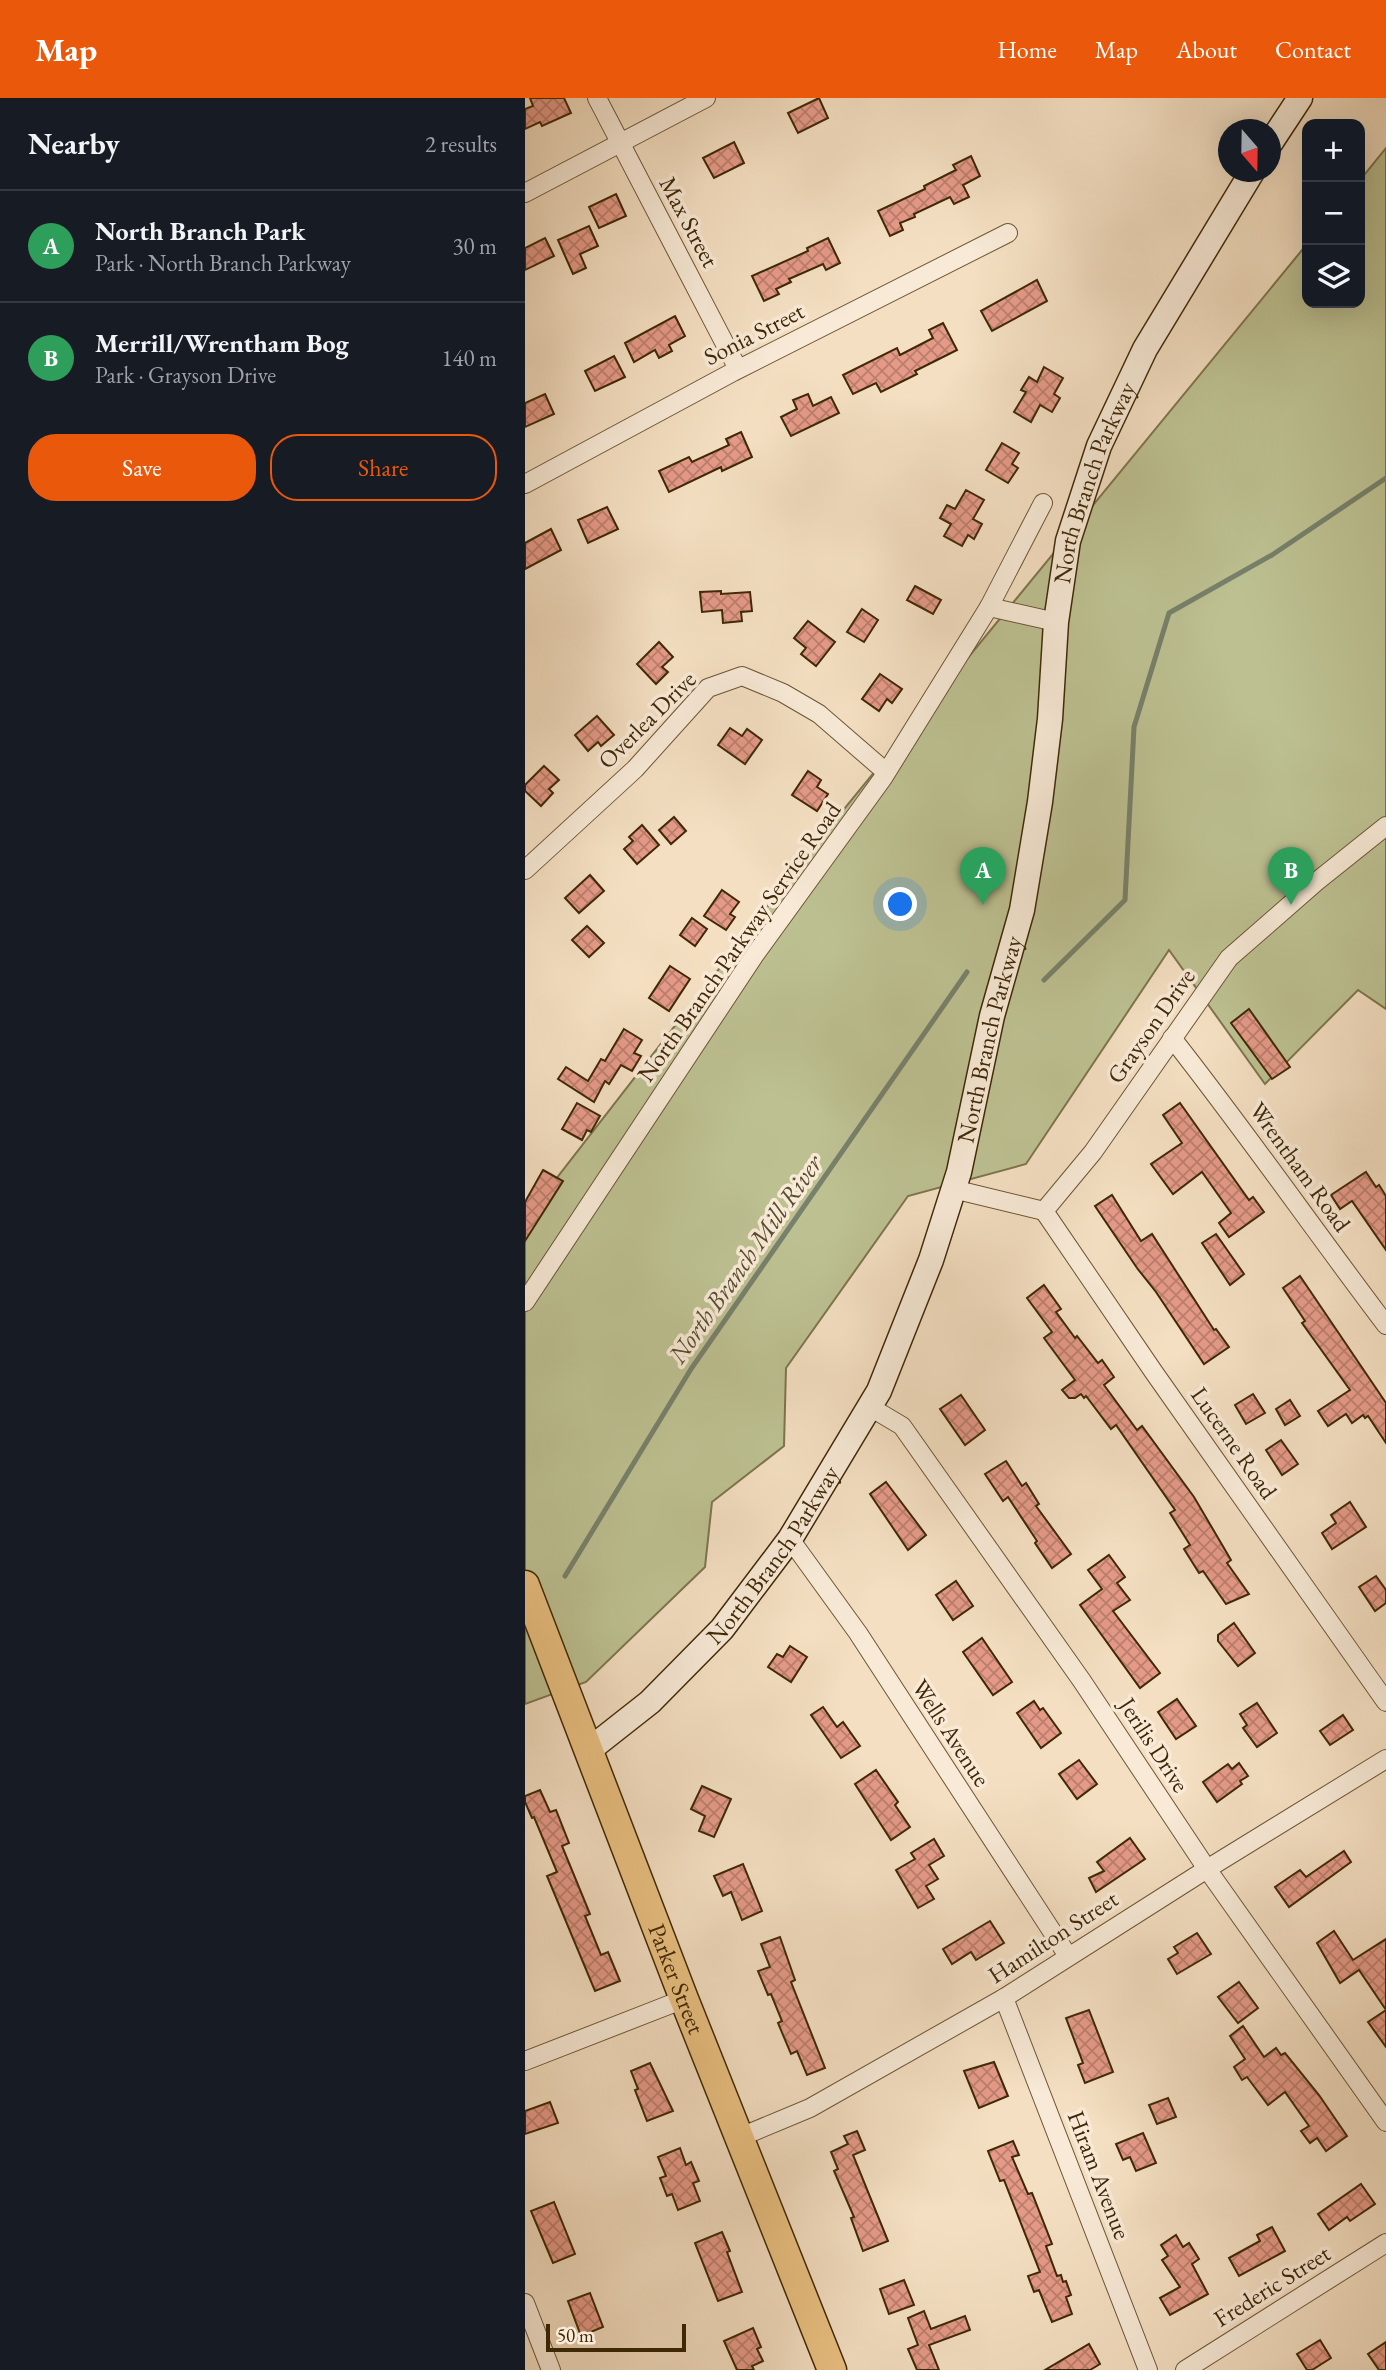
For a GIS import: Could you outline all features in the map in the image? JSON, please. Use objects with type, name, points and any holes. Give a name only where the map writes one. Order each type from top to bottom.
[{"type":"main road","name":"Parker Street","points":[[525,1585],[738,2138],[832,2370]]},
{"type":"street","name":"Max Street","points":[[597,98],[738,369]]},
{"type":"street","points":[[525,193],[706,98]]},
{"type":"street","points":[[1281,127],[1300,98]]},
{"type":"street","name":"North Branch Parkway","points":[[589,1750],[650,1702],[722,1629],[790,1539],[880,1391],[931,1260],[953,1189],[992,1016],[1022,911],[1040,802],[1050,719],[1056,622],[1068,541],[1099,446],[1145,349],[1246,182]]},
{"type":"street","name":"Sonia Street","points":[[525,484],[738,369],[1008,233]]},
{"type":"street","name":"North Branch Parkway Service Road","points":[[525,1302],[754,956],[886,772],[989,607],[1043,503]]},
{"type":"street","points":[[989,607],[1056,622]]},
{"type":"street","name":"Overlea Drive","points":[[525,870],[635,769],[708,688],[742,676],[783,693],[819,714],[886,772]]},
{"type":"street","name":"Grayson Drive","points":[[1044,1211],[1093,1152],[1229,958],[1315,882],[1386,826]]},
{"type":"street","name":"Wrentham Road","points":[[1172,1038],[1248,1135],[1386,1325]]},
{"type":"street","points":[[953,1189],[1044,1211]]},
{"type":"street","name":"Lucerne Road","points":[[1044,1211],[1386,1702]]},
{"type":"street","name":"Jerilis Drive","points":[[870,1407],[902,1426],[1082,1681],[1206,1869],[1386,2122]]},
{"type":"street","name":"Wells Avenue","points":[[790,1539],[858,1633],[1068,1956]]},
{"type":"street","name":"Hamilton Street","points":[[738,2138],[810,2108],[1004,1998],[1206,1869],[1386,1759]]},
{"type":"street","name":"Hiram Avenue","points":[[1004,1998],[1148,2370]]},
{"type":"street","points":[[525,2061],[684,1999]]},
{"type":"street","name":"Frederic Street","points":[[1185,2370],[1386,2243]]},
{"type":"street","points":[[525,2303],[551,2370]]},
{"type":"green space","points":[[1386,148],[1386,1009],[1358,990],[1265,1084],[1169,950],[1026,1164],[908,1196],[786,1368],[784,1446],[712,1502],[705,1567],[586,1682],[525,1704],[525,1219],[826,831],[1302,250],[1302,308],[1365,308],[1365,174]]},
{"type":"building","points":[[530,98],[564,98],[571,113],[542,126],[540,122],[525,129],[525,109],[533,106]]},
{"type":"building","points":[[819,98],[828,118],[798,133],[788,113]]},
{"type":"building","points":[[734,142],[744,163],[714,178],[703,158]]},
{"type":"building","points":[[971,156],[980,176],[963,185],[969,197],[954,204],[950,197],[914,214],[915,217],[900,223],[903,230],[890,236],[878,211],[925,189],[924,186],[956,170],[953,165]]},
{"type":"building","points":[[616,194],[626,216],[599,228],[589,207]]},
{"type":"building","points":[[589,226],[598,246],[580,254],[586,268],[573,274],[558,240]]},
{"type":"building","points":[[545,238],[554,256],[525,270],[525,248]]},
{"type":"building","points":[[828,238],[840,263],[826,270],[823,264],[789,279],[791,282],[776,289],[779,294],[764,301],[752,276],[808,251],[807,248]]},
{"type":"building","points":[[1037,280],[1047,301],[992,331],[981,311]]},
{"type":"building","points":[[675,316],[685,336],[669,345],[672,351],[659,358],[655,350],[634,362],[625,343]]},
{"type":"building","points":[[943,323],[957,350],[881,392],[876,383],[853,394],[843,375],[897,348],[900,355],[933,338],[929,330]]},
{"type":"building","points":[[614,356],[625,377],[595,391],[585,371]]},
{"type":"building","points":[[1044,367],[1063,378],[1054,394],[1060,398],[1052,412],[1040,405],[1031,422],[1014,412],[1026,392],[1021,390],[1029,377],[1037,382]]},
{"type":"building","points":[[545,394],[554,414],[525,427],[525,403]]},
{"type":"building","points":[[808,394],[813,406],[831,397],[839,413],[791,436],[781,417],[797,409],[793,400]]},
{"type":"building","points":[[741,432],[752,457],[722,471],[721,467],[669,492],[659,471],[689,457],[692,462],[729,445],[726,439]]},
{"type":"building","points":[[1002,443],[1019,453],[1012,464],[1018,468],[1008,483],[986,470]]},
{"type":"building","points":[[966,490],[984,500],[973,519],[982,524],[974,539],[968,535],[962,546],[944,536],[951,524],[940,518],[947,505],[955,509]]},
{"type":"building","points":[[607,507],[618,529],[588,543],[578,520]]},
{"type":"building","points":[[551,529],[561,550],[525,569],[525,543]]},
{"type":"building","points":[[915,586],[941,600],[933,614],[907,600]]},
{"type":"building","points":[[721,591],[721,594],[750,592],[752,611],[741,612],[742,621],[723,623],[722,610],[702,612],[700,592]]},
{"type":"building","points":[[862,609],[878,620],[864,642],[847,632]]},
{"type":"building","points":[[808,621],[835,642],[816,666],[801,654],[806,648],[794,638]]},
{"type":"building","points":[[659,642],[673,657],[662,667],[668,672],[656,684],[637,664]]},
{"type":"building","points":[[880,674],[902,689],[892,703],[887,699],[879,711],[862,699]]},
{"type":"building","points":[[597,716],[614,735],[601,746],[598,742],[588,751],[575,735]]},
{"type":"building","points":[[730,728],[742,736],[747,729],[762,740],[745,764],[718,745]]},
{"type":"building","points":[[544,766],[559,780],[549,789],[553,793],[541,806],[525,791],[525,785]]},
{"type":"building","points":[[808,771],[821,780],[817,787],[828,794],[817,811],[792,795]]},
{"type":"building","points":[[674,817],[686,831],[671,844],[659,830]]},
{"type":"building","points":[[642,825],[659,845],[637,864],[624,849],[633,841],[629,837]]},
{"type":"building","points":[[590,875],[604,891],[579,913],[565,898]]},
{"type":"building","points":[[722,890],[739,902],[730,914],[735,917],[726,930],[704,916]]},
{"type":"building","points":[[692,918],[707,929],[695,946],[680,935]]},
{"type":"building","points":[[587,926],[604,943],[589,957],[572,940]]},
{"type":"building","points":[[670,966],[690,979],[669,1011],[649,998]]},
{"type":"building","points":[[1249,1009],[1290,1067],[1272,1079],[1231,1023]]},
{"type":"building","points":[[624,1029],[642,1040],[634,1053],[641,1056],[632,1071],[621,1065],[609,1084],[605,1081],[594,1102],[558,1079],[566,1067],[588,1081],[601,1059],[605,1061]]},
{"type":"building","points":[[577,1103],[600,1116],[591,1132],[587,1130],[582,1140],[562,1129]]},
{"type":"building","points":[[1180,1103],[1249,1200],[1253,1197],[1264,1212],[1229,1237],[1219,1223],[1231,1213],[1202,1172],[1173,1194],[1151,1164],[1182,1143],[1163,1115]]},
{"type":"building","points":[[543,1170],[563,1181],[525,1241],[525,1202]]},
{"type":"building","points":[[1366,1172],[1386,1196],[1386,1250],[1352,1201],[1340,1209],[1331,1195]]},
{"type":"building","points":[[1112,1195],[1141,1241],[1152,1234],[1214,1330],[1216,1329],[1229,1347],[1204,1364],[1095,1206]]},
{"type":"building","points":[[1216,1234],[1244,1274],[1230,1285],[1202,1243]]},
{"type":"building","points":[[1300,1276],[1386,1403],[1386,1443],[1368,1416],[1365,1418],[1363,1415],[1352,1423],[1346,1414],[1328,1426],[1318,1411],[1350,1390],[1302,1323],[1305,1321],[1283,1288]]},
{"type":"building","points":[[1044,1285],[1061,1309],[1056,1312],[1075,1338],[1077,1336],[1098,1363],[1102,1360],[1114,1377],[1104,1385],[1137,1430],[1142,1426],[1194,1497],[1231,1560],[1227,1563],[1249,1594],[1226,1604],[1203,1571],[1199,1573],[1184,1549],[1190,1545],[1170,1513],[1175,1510],[1116,1425],[1111,1429],[1086,1396],[1084,1398],[1081,1394],[1069,1398],[1062,1390],[1075,1380],[1044,1338],[1052,1332],[1027,1298]]},
{"type":"building","points":[[1253,1394],[1265,1413],[1246,1424],[1235,1405]]},
{"type":"building","points":[[961,1395],[985,1430],[965,1445],[940,1409]]},
{"type":"building","points":[[1290,1400],[1300,1416],[1285,1425],[1276,1409]]},
{"type":"building","points":[[1281,1440],[1298,1464],[1282,1475],[1266,1450]]},
{"type":"building","points":[[1006,1461],[1022,1486],[1026,1483],[1039,1504],[1036,1506],[1071,1554],[1052,1568],[1008,1497],[1003,1501],[985,1474]]},
{"type":"building","points":[[886,1482],[926,1535],[908,1550],[870,1494]]},
{"type":"building","points":[[1350,1502],[1366,1527],[1332,1549],[1322,1533],[1336,1523],[1331,1515]]},
{"type":"building","points":[[1109,1555],[1125,1577],[1117,1583],[1130,1600],[1113,1611],[1160,1673],[1140,1688],[1080,1605],[1102,1589],[1088,1570]]},
{"type":"building","points":[[1376,1576],[1386,1590],[1386,1603],[1375,1611],[1359,1587]]},
{"type":"building","points":[[956,1581],[973,1606],[953,1620],[936,1595]]},
{"type":"building","points":[[1234,1623],[1255,1653],[1238,1666],[1218,1641],[1218,1635]]},
{"type":"building","points":[[982,1638],[1012,1682],[993,1695],[963,1652]]},
{"type":"building","points":[[790,1646],[807,1657],[791,1682],[768,1667],[777,1654],[783,1657]]},
{"type":"building","points":[[1177,1699],[1196,1726],[1176,1739],[1158,1712]]},
{"type":"building","points":[[1034,1701],[1040,1710],[1043,1708],[1061,1733],[1041,1748],[1017,1713]]},
{"type":"building","points":[[1257,1703],[1277,1733],[1257,1747],[1243,1728],[1247,1725],[1240,1714]]},
{"type":"building","points":[[823,1707],[837,1727],[843,1722],[860,1746],[841,1758],[811,1715]]},
{"type":"building","points":[[1343,1715],[1353,1730],[1330,1745],[1320,1731]]},
{"type":"building","points":[[1079,1760],[1097,1784],[1077,1799],[1059,1774]]},
{"type":"building","points":[[1239,1763],[1248,1776],[1240,1781],[1242,1784],[1217,1802],[1203,1782],[1228,1764],[1232,1769]]},
{"type":"building","points":[[876,1770],[898,1802],[895,1805],[910,1827],[891,1840],[855,1784]]},
{"type":"building","points":[[702,1786],[731,1799],[714,1837],[699,1831],[705,1816],[691,1809]]},
{"type":"building","points":[[540,1790],[550,1812],[556,1810],[569,1843],[562,1846],[590,1914],[585,1916],[601,1955],[608,1952],[620,1981],[595,1991],[547,1876],[557,1872],[525,1802],[525,1796]]},
{"type":"building","points":[[1130,1838],[1145,1859],[1096,1892],[1089,1878],[1104,1871],[1097,1862]]},
{"type":"building","points":[[934,1839],[944,1856],[929,1865],[938,1879],[926,1886],[934,1899],[918,1908],[896,1870],[915,1859],[911,1853]]},
{"type":"building","points":[[1344,1851],[1351,1862],[1289,1907],[1275,1887],[1300,1870],[1306,1877]]},
{"type":"building","points":[[743,1864],[762,1911],[742,1920],[731,1892],[723,1896],[714,1876]]},
{"type":"building","points":[[990,1921],[1004,1943],[976,1960],[971,1952],[952,1964],[943,1949]]},
{"type":"building","points":[[1334,1931],[1353,1960],[1386,1939],[1386,2010],[1359,1970],[1340,1983],[1317,1943]]},
{"type":"building","points":[[1197,1933],[1211,1954],[1177,1974],[1168,1959],[1178,1953],[1174,1947]]},
{"type":"building","points":[[780,1937],[795,1980],[791,1982],[825,2068],[807,2075],[797,2051],[791,2054],[778,2023],[782,2021],[758,1971],[770,1967],[761,1944]]},
{"type":"building","points":[[1239,1982],[1258,2008],[1238,2023],[1218,1997]]},
{"type":"building","points":[[1089,2010],[1113,2072],[1085,2083],[1078,2065],[1083,2063],[1066,2018]]},
{"type":"building","points":[[1386,2010],[1386,2047],[1368,2022]]},
{"type":"building","points":[[1243,2026],[1264,2057],[1276,2048],[1281,2055],[1285,2053],[1319,2095],[1347,2136],[1326,2151],[1317,2138],[1310,2143],[1301,2131],[1309,2126],[1285,2092],[1268,2105],[1247,2077],[1242,2080],[1234,2067],[1245,2059],[1230,2036]]},
{"type":"building","points":[[994,2062],[1008,2096],[979,2108],[964,2071]]},
{"type":"building","points":[[650,2063],[673,2111],[647,2121],[631,2071]]},
{"type":"building","points":[[1168,2098],[1176,2117],[1157,2124],[1149,2105]]},
{"type":"building","points":[[550,2102],[558,2123],[525,2134],[525,2111]]},
{"type":"building","points":[[857,2131],[865,2150],[853,2155],[888,2241],[863,2251],[851,2218],[854,2217],[834,2171],[838,2169],[831,2152],[848,2144],[844,2136]]},
{"type":"building","points":[[1143,2133],[1156,2163],[1136,2171],[1130,2157],[1123,2160],[1116,2144]]},
{"type":"building","points":[[1013,2141],[1019,2155],[1012,2157],[1028,2194],[1032,2193],[1052,2244],[1046,2246],[1057,2276],[1061,2275],[1063,2282],[1066,2281],[1071,2295],[1066,2297],[1072,2314],[1052,2322],[1039,2290],[1034,2292],[1028,2276],[1040,2272],[1004,2180],[1000,2181],[988,2151]]},
{"type":"building","points":[[680,2148],[686,2165],[691,2162],[699,2181],[693,2183],[700,2201],[678,2210],[672,2194],[667,2196],[660,2178],[666,2176],[658,2157]]},
{"type":"building","points":[[1361,2184],[1375,2204],[1350,2221],[1347,2217],[1329,2230],[1318,2214]]},
{"type":"building","points":[[554,2202],[575,2254],[553,2263],[531,2211]]},
{"type":"building","points":[[1272,2227],[1285,2251],[1239,2276],[1229,2258],[1260,2241],[1257,2235]]},
{"type":"building","points":[[722,2232],[742,2292],[718,2301],[695,2243]]},
{"type":"building","points":[[1176,2235],[1183,2247],[1189,2243],[1199,2259],[1192,2264],[1208,2294],[1170,2315],[1160,2298],[1180,2287],[1162,2260],[1168,2256],[1161,2245]]},
{"type":"building","points":[[904,2280],[914,2305],[889,2314],[880,2289]]},
{"type":"building","points":[[590,2293],[603,2327],[581,2336],[568,2301]]},
{"type":"building","points":[[924,2311],[931,2329],[965,2316],[970,2330],[929,2345],[939,2370],[917,2370],[908,2349],[918,2345],[908,2318]]},
{"type":"building","points":[[753,2328],[761,2347],[757,2349],[763,2361],[752,2366],[754,2370],[737,2370],[724,2341]]},
{"type":"building","points":[[1320,2340],[1331,2358],[1312,2370],[1307,2370],[1297,2354]]},
{"type":"building","points":[[1386,2342],[1386,2370],[1379,2370],[1368,2354]]},
{"type":"building","points":[[1089,2344],[1100,2364],[1090,2370],[1045,2370]]},
{"type":"waterway","name":"North Branch Mill River","points":[[1044,980],[1125,900],[1134,727],[1169,613],[1272,555],[1386,478]]},
{"type":"waterway","name":"North Branch Mill River","points":[[565,1576],[691,1369],[967,972]]},
{"type":"place","name":"North Branch Park","points":[[983,905]]},
{"type":"place","name":"Merrill/Wrentham Bog","points":[[1291,905]]}]
